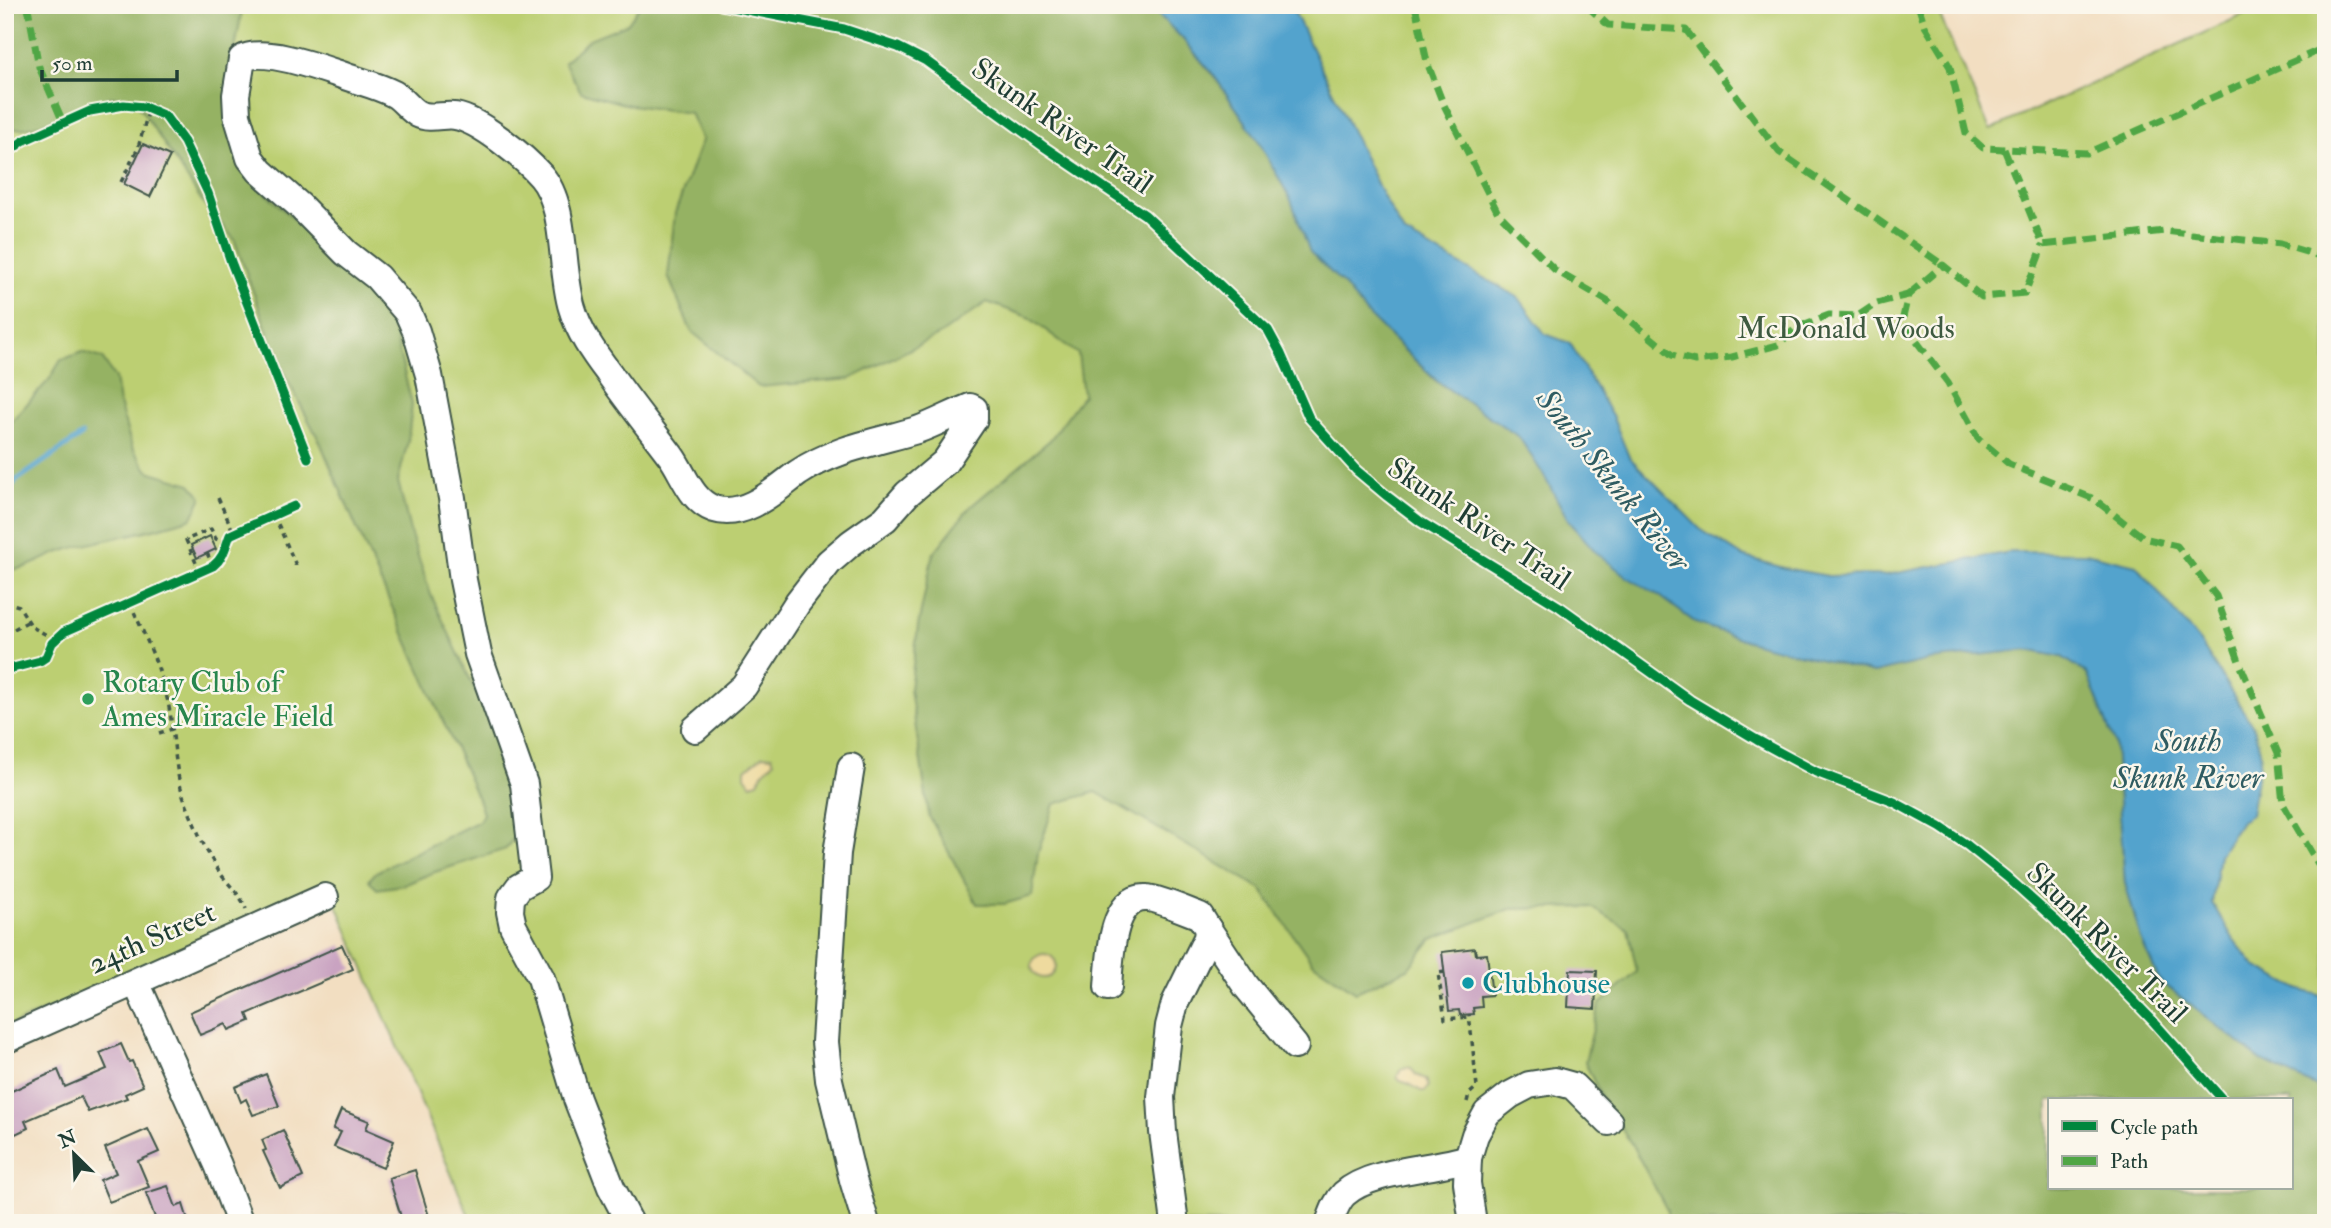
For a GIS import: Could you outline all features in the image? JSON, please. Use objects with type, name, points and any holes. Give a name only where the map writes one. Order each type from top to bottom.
[{"type":"street","points":[[630,1223],[611,1187],[577,1099],[541,978],[513,926],[511,898],[519,887],[535,878],[524,784],[478,654],[463,579],[452,498],[422,350],[408,313],[397,298],[377,277],[346,253],[300,206],[260,171],[250,158],[237,115],[236,95],[242,59],[248,55],[315,66],[394,94],[418,114],[454,116],[473,122],[540,175],[549,187],[557,209],[569,298],[581,332],[694,493],[712,508],[721,510],[766,499],[800,471],[834,455],[921,428],[970,407],[974,408],[974,419],[944,462],[906,494],[885,519],[829,562],[798,602],[744,685],[695,729]]},
{"type":"street","points":[[851,767],[837,853],[825,1042],[829,1080],[866,1223]]},
{"type":"street","name":"24th Street","points":[[5,1040],[325,897]]},
{"type":"street","points":[[1108,986],[1114,931],[1118,920],[1128,905],[1148,897],[1200,916],[1246,986],[1294,1046]]},
{"type":"street","points":[[1175,1223],[1161,1097],[1168,1026],[1175,1003],[1207,937],[1208,929]]},
{"type":"street","points":[[136,982],[218,1165],[240,1223]]},
{"type":"street","points":[[1473,1223],[1467,1183],[1468,1158],[1475,1135],[1487,1113],[1510,1095],[1529,1085],[1555,1081],[1573,1086],[1609,1122]]},
{"type":"street","points":[[1328,1218],[1343,1195],[1379,1176],[1468,1158]]},
{"type":"path","points":[[121,183],[153,111],[134,106]]},
{"type":"path","points":[[218,498],[234,533]]},
{"type":"path","points":[[261,521],[284,511]]},
{"type":"path","points":[[274,515],[298,570]]},
{"type":"path","points":[[188,577],[200,572],[221,556],[230,535],[248,526]]},
{"type":"path","points":[[200,572],[186,540],[211,529],[221,556]]},
{"type":"path","points":[[207,553],[221,556]]},
{"type":"path","points":[[119,608],[142,598]]},
{"type":"path","points":[[5,602],[19,606],[32,628],[45,634],[51,646],[65,632]]},
{"type":"path","points":[[130,603],[168,700],[183,794],[197,829],[220,873],[242,897],[249,916]]},
{"type":"path","points":[[14,629],[29,621]]},
{"type":"path","points":[[159,733],[172,729]]},
{"type":"path","points":[[1445,972],[1438,973],[1445,1019],[1469,1017]]},
{"type":"green space","points":[[5,5],[738,5],[2048,1223],[472,1223],[329,886],[5,1028]]},
{"type":"green space","points":[[5,5],[243,5],[232,66],[261,189],[337,262],[388,305],[399,325],[397,343],[412,404],[408,441],[398,481],[411,535],[431,595],[485,711],[518,807],[519,830],[506,849],[404,885],[377,889],[369,880],[376,872],[479,821],[483,814],[478,799],[320,442],[280,366],[234,239],[206,207],[134,99],[112,97],[30,127],[5,127]]},
{"type":"green space","points":[[640,5],[1149,5],[1213,75],[1258,140],[1291,200],[1310,252],[1343,284],[1366,313],[1436,381],[1519,437],[1569,521],[1596,552],[1627,576],[1696,623],[1751,642],[1874,673],[1928,660],[2027,650],[2062,657],[2087,673],[2115,745],[2125,883],[2141,939],[2159,980],[2262,1061],[2326,1091],[2326,1223],[1667,1223],[1667,1210],[1632,1145],[1599,1093],[1585,1062],[1599,1005],[1637,972],[1628,929],[1591,907],[1510,909],[1432,939],[1408,969],[1356,992],[1312,962],[1261,889],[1096,792],[1054,804],[1038,853],[1032,896],[1004,904],[977,904],[929,816],[910,689],[918,626],[933,554],[970,507],[1050,440],[1083,395],[1078,354],[1028,317],[987,302],[941,334],[850,379],[759,387],[691,331],[668,276],[675,213],[702,140],[690,113],[624,104],[581,92],[564,62],[589,39],[627,24]]},
{"type":"green space","name":"McDonald Woods","points":[[1291,5],[1935,5],[1990,130],[2265,5],[2326,5],[2326,997],[2298,989],[2255,966],[2234,940],[2212,903],[2219,855],[2241,821],[2254,728],[2200,642],[2169,607],[2010,552],[1886,575],[1828,576],[1784,568],[1742,556],[1700,529],[1629,457],[1613,418],[1570,343],[1545,334],[1519,298],[1404,233],[1383,196]]},
{"type":"green space","points":[[82,352],[102,358],[115,378],[132,447],[148,471],[191,484],[202,497],[192,518],[66,550],[28,566],[5,570],[5,428],[49,380],[61,360]]},
{"type":"sand","points":[[763,755],[772,756],[774,762],[763,772],[758,782],[751,784],[745,776],[745,770]]},
{"type":"sand","points":[[1044,954],[1052,958],[1056,966],[1052,974],[1044,978],[1036,974],[1032,966],[1036,958]]},
{"type":"sand","points":[[1406,1067],[1426,1079],[1429,1086],[1425,1091],[1400,1081],[1397,1077],[1401,1069]]},
{"type":"water","name":"South Skunk River","points":[[1149,5],[1291,5],[1383,196],[1404,233],[1519,298],[1545,334],[1570,343],[1613,418],[1629,457],[1700,529],[1742,556],[1784,568],[1828,576],[1886,575],[2010,552],[2086,553],[2136,565],[2200,642],[2254,728],[2261,754],[2251,815],[2241,821],[2219,855],[2212,903],[2234,940],[2255,966],[2298,989],[2326,997],[2326,1091],[2262,1061],[2159,980],[2141,939],[2125,883],[2115,745],[2087,673],[2062,657],[2027,650],[1928,660],[1874,673],[1751,642],[1696,623],[1660,596],[1627,577],[1596,552],[1569,521],[1519,437],[1437,381],[1366,313],[1343,284],[1310,252],[1291,200],[1258,140],[1213,74]]},
{"type":"building","points":[[143,144],[170,156],[150,197],[124,184]]},
{"type":"building","points":[[210,536],[216,549],[197,558],[191,545]]},
{"type":"building","points":[[342,945],[353,969],[247,1014],[250,1021],[229,1030],[226,1024],[200,1035],[190,1012]]},
{"type":"building","name":"Clubhouse","points":[[1475,948],[1476,955],[1487,954],[1492,995],[1481,996],[1482,1007],[1473,1008],[1474,1014],[1460,1015],[1459,1010],[1449,1011],[1442,952]]},
{"type":"building","points":[[1570,970],[1597,971],[1595,1009],[1568,1007]]},
{"type":"building","points":[[121,1044],[143,1086],[125,1094],[127,1098],[88,1112],[81,1097],[25,1121],[28,1128],[5,1139],[5,1094],[58,1070],[65,1087],[107,1069],[100,1053]]},
{"type":"building","points":[[266,1074],[279,1106],[253,1115],[246,1099],[241,1102],[235,1087]]},
{"type":"building","points":[[341,1110],[369,1121],[366,1129],[394,1141],[383,1168],[334,1147],[341,1132],[333,1129]]},
{"type":"building","points":[[148,1129],[159,1152],[138,1161],[149,1187],[109,1202],[100,1180],[116,1173],[105,1148]]},
{"type":"building","points":[[283,1130],[303,1177],[280,1188],[263,1151],[266,1150],[262,1140]]},
{"type":"building","points":[[415,1170],[431,1223],[403,1223],[389,1178]]},
{"type":"building","points":[[168,1186],[176,1207],[183,1204],[189,1223],[157,1223],[146,1193]]},
{"type":"waterway","points":[[5,493],[17,480],[82,435]]},
{"type":"marked path","points":[[32,5],[28,8],[39,67],[63,122]]},
{"type":"marked path","points":[[1415,5],[1427,62],[1442,101],[1498,213],[1555,270],[1607,301],[1672,355],[1695,361],[1732,357],[1778,345],[1797,327],[1829,315],[1858,316],[1877,303],[1908,295],[1902,322],[1948,383],[1978,438],[2009,464],[2094,499],[2144,538],[2177,546],[2216,596],[2240,664],[2278,753],[2283,804],[2321,869],[2326,873]]},
{"type":"marked path","points":[[1586,5],[1608,25],[1686,30],[1779,152],[1943,265]]},
{"type":"marked path","points":[[1918,5],[1925,26],[1950,67],[1966,133],[1983,148],[2087,153],[2326,47]]},
{"type":"marked path","points":[[2004,149],[2043,245],[2164,231],[2280,244],[2326,258]]},
{"type":"marked path","points":[[1908,295],[1943,265],[1982,297],[2025,293],[2043,245]]},
{"type":"cycle path","name":"Skunk River Trail","points":[[721,5],[844,29],[898,47],[926,61],[1043,146],[1145,215],[1268,330],[1309,418],[1356,470],[1387,496],[1421,522],[1560,607],[1690,700],[1816,772],[1894,802],[1967,845],[2055,920],[2152,1020],[2221,1098]]},
{"type":"cycle path","points":[[5,155],[23,141],[90,111],[124,105],[144,107],[165,116],[184,142],[208,193],[231,262],[308,458]]},
{"type":"cycle path","points":[[5,670],[40,661],[46,657],[52,643],[64,632],[213,566],[222,556],[230,535],[294,506]]},
{"type":"place","name":"Rotary Club of Ames Miracle Field","points":[[88,699]]},
{"type":"place","name":"Clubhouse","points":[[1468,983]]}]
